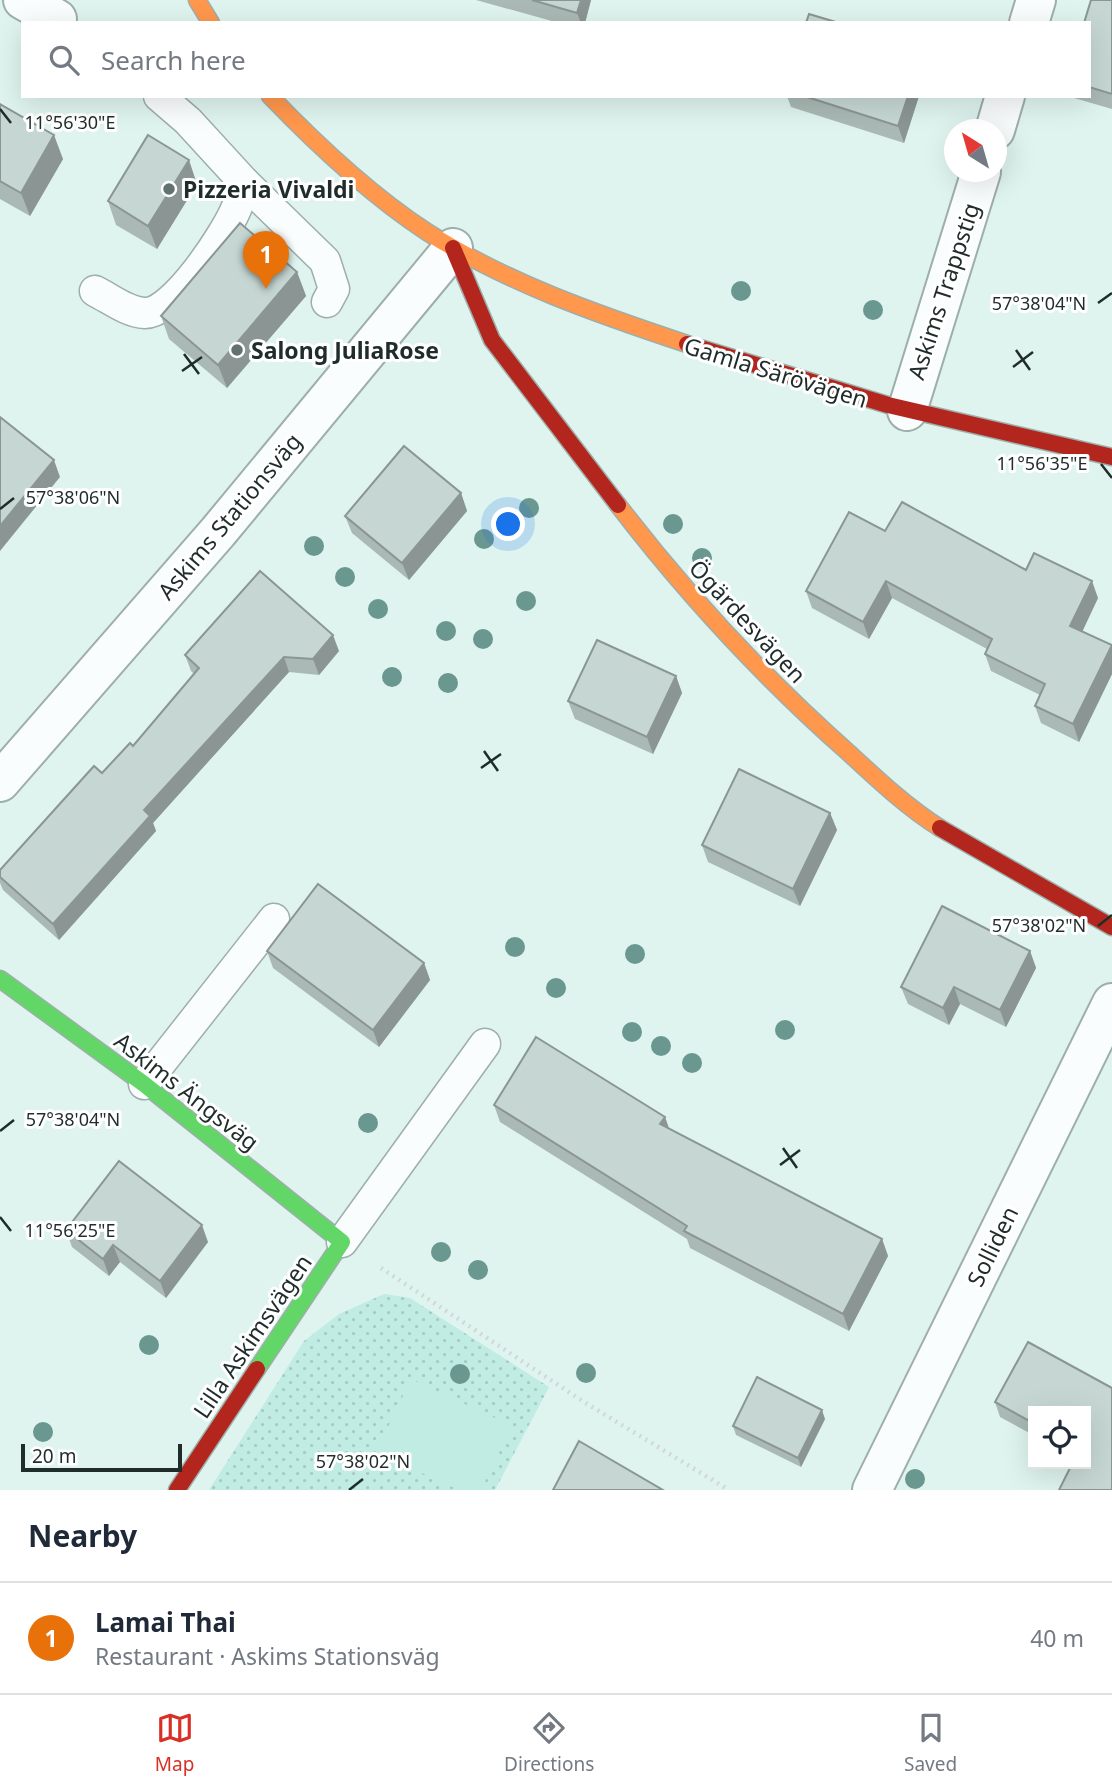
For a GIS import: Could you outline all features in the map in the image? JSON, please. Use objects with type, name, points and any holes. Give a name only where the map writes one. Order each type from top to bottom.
[{"type":"street","points":[[23,0],[60,21]]},
{"type":"street","points":[[197,0],[210,21]]},
{"type":"street","points":[[1030,21],[1036,0]]},
{"type":"street","name":"Gamla Särövägen","points":[[272,98],[304,132],[369,190],[453,248],[538,288],[616,320],[776,375],[906,411],[1112,457]]},
{"type":"street","points":[[998,119],[1004,98]]},
{"type":"street","name":"Askims Trappstig","points":[[906,411],[978,182]]},
{"type":"street","name":"Askims Stationsväg","points":[[0,782],[218,532],[453,248]]},
{"type":"street","name":"Ögärdesvägen","points":[[453,248],[492,340],[663,564],[800,710],[934,824],[1112,927]]},
{"type":"street","name":"Askims Ängsväg","points":[[0,979],[144,1084],[342,1242]]},
{"type":"street","name":"Solliden","points":[[872,1490],[1112,1003]]},
{"type":"street","name":"Lilla Askimsvägen","points":[[177,1490],[342,1242]]},
{"type":"lane","points":[[161,98],[188,121],[244,182],[325,261],[334,289],[327,302]]},
{"type":"lane","points":[[95,291],[128,309],[148,313],[163,307],[178,296],[224,230],[236,210],[244,182]]},
{"type":"lane","points":[[144,1084],[274,919]]},
{"type":"lane","points":[[342,1242],[485,1044]]},
{"type":"path","points":[[342,1242],[584,1402],[729,1490]]},
{"type":"green space","points":[[384,1294],[410,1298],[549,1387],[495,1490],[209,1490],[304,1341],[339,1314]]},
{"type":"green space","points":[[411,1379],[512,1426],[481,1490],[459,1490],[376,1452]]},
{"type":"building","points":[[532,0],[581,0],[577,13]]},
{"type":"building","points":[[1091,0],[1112,0],[1112,94],[1091,88],[1091,21],[1085,21]]},
{"type":"building","points":[[809,14],[832,21],[807,21]]},
{"type":"building","points":[[810,98],[907,98],[898,126]]},
{"type":"building","points":[[0,104],[54,135],[21,193],[0,181]]},
{"type":"building","points":[[148,135],[189,160],[148,226],[108,201]]},
{"type":"building","points":[[240,223],[297,272],[218,365],[161,316]]},
{"type":"building","points":[[0,417],[54,460],[0,526]]},
{"type":"building","points":[[404,446],[461,493],[402,563],[345,516]]},
{"type":"building","points":[[902,502],[1026,570],[1034,553],[1092,581],[1070,626],[1112,645],[1073,724],[1035,706],[1045,684],[985,654],[992,639],[886,581],[863,622],[806,591],[849,512],[885,531]]},
{"type":"building","points":[[260,571],[333,635],[313,659],[284,657],[144,810],[150,816],[53,924],[0,877],[0,870],[94,766],[102,773],[130,743],[133,746],[199,668],[185,655]]},
{"type":"building","points":[[597,640],[676,676],[647,737],[568,701]]},
{"type":"building","points":[[739,769],[830,813],[793,889],[702,845]]},
{"type":"building","points":[[318,884],[424,963],[373,1030],[267,951]]},
{"type":"building","points":[[942,906],[1030,951],[1000,1010],[954,987],[943,1008],[901,987]]},
{"type":"building","points":[[536,1037],[665,1117],[660,1124],[882,1239],[843,1314],[684,1231],[687,1226],[494,1105]]},
{"type":"building","points":[[119,1161],[202,1225],[160,1281],[113,1245],[103,1259],[66,1230]]},
{"type":"building","points":[[1028,1342],[1112,1388],[1112,1490],[1059,1490],[1070,1469],[1091,1469],[1091,1406],[1028,1406],[1028,1420],[995,1402]]},
{"type":"building","points":[[757,1377],[822,1410],[798,1458],[733,1426]]},
{"type":"building","points":[[579,1441],[663,1490],[553,1490]]},
{"type":"traffic: fast","points":[[0,979],[144,1084],[342,1242],[257,1369]]},
{"type":"traffic: slow","points":[[197,0],[210,21]]},
{"type":"traffic: slow","points":[[272,98],[364,185],[427,232],[457,250],[553,296],[687,344]]},
{"type":"traffic: slow","points":[[618,505],[699,604],[757,666],[882,784],[940,828]]},
{"type":"traffic: jam","points":[[453,248],[492,340],[618,505]]},
{"type":"traffic: jam","points":[[687,344],[888,405],[1112,457]]},
{"type":"traffic: jam","points":[[940,828],[1112,927]]},
{"type":"traffic: jam","points":[[177,1490],[257,1369]]},
{"type":"place","name":"Pizzeria Vivaldi","points":[[169,189]]},
{"type":"place","name":"Lamai Thai","points":[[266,289]]},
{"type":"place","name":"Salong JuliaRose","points":[[237,350]]}]
